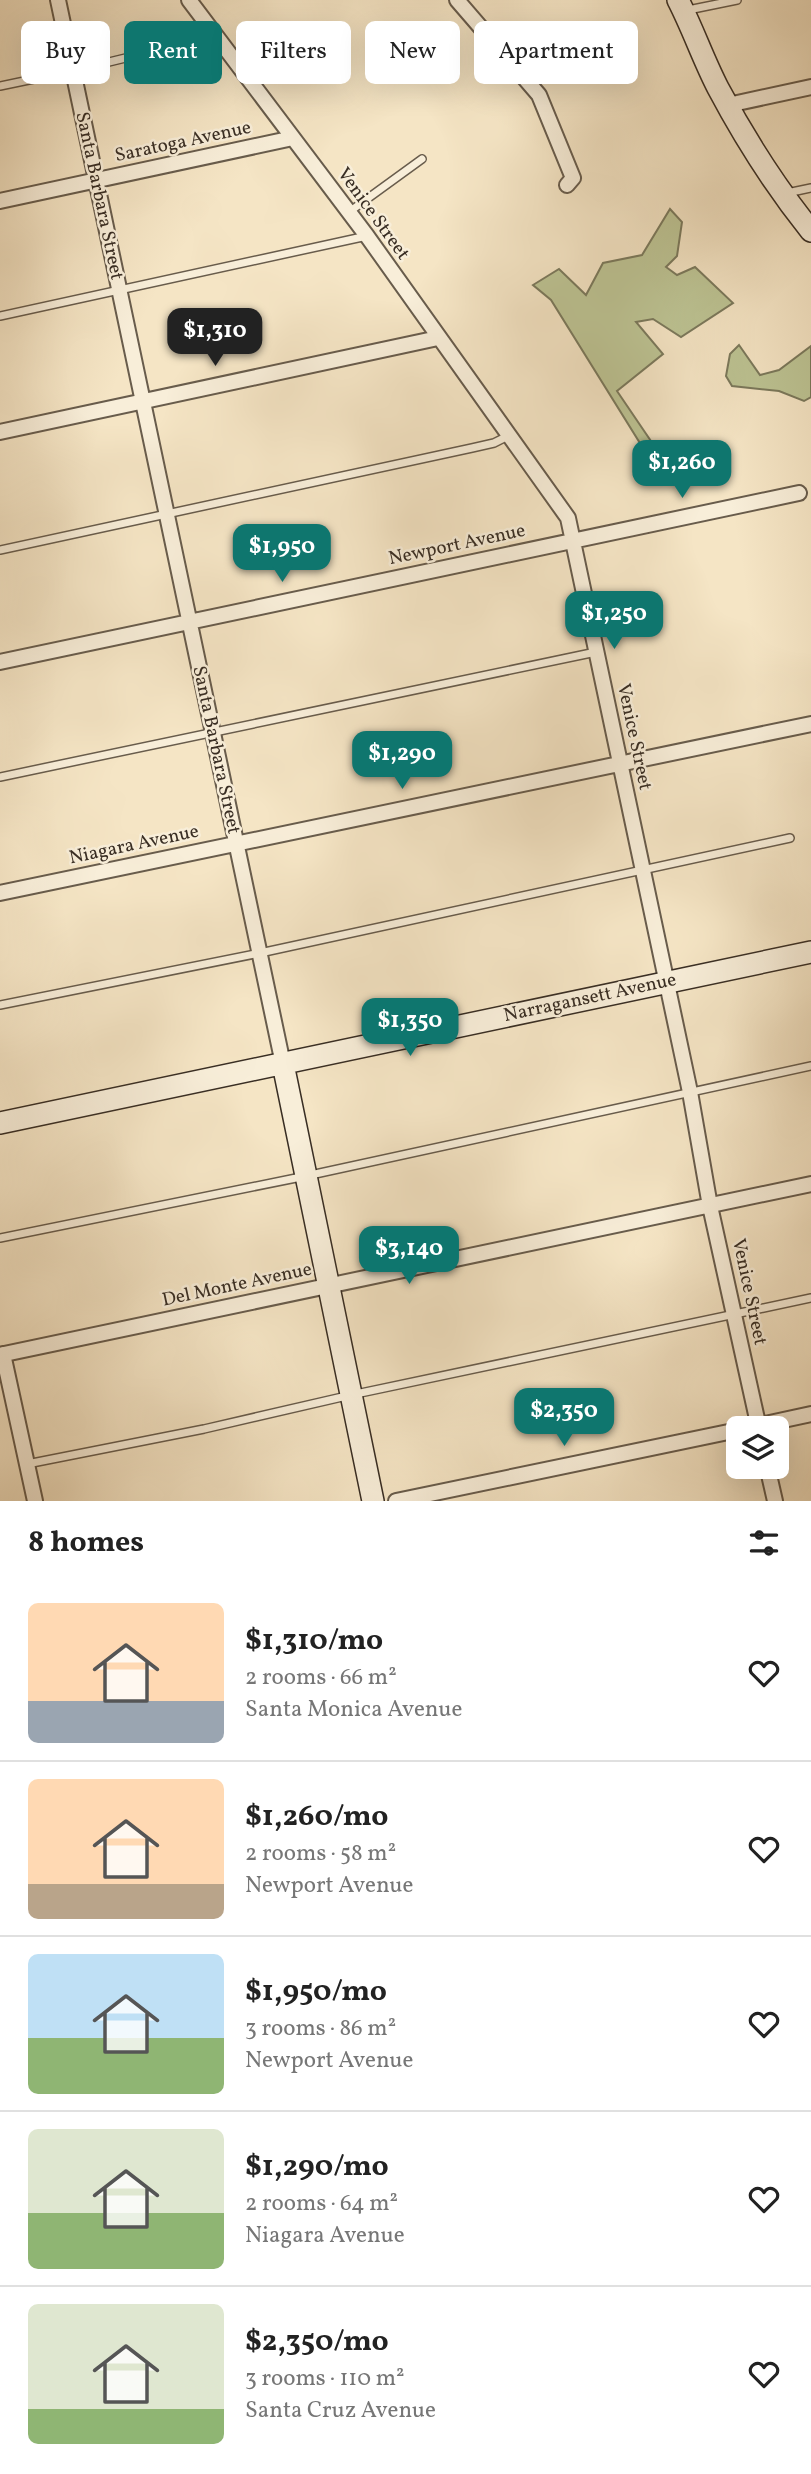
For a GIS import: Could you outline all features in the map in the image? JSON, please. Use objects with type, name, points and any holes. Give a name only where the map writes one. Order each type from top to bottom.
[{"type":"street","name":"Santa Barbara Street","points":[[58,0],[62,21]]},
{"type":"street","name":"Venice Street","points":[[189,0],[205,21]]},
{"type":"street","points":[[457,0],[539,94],[573,177],[567,185]]},
{"type":"street","points":[[681,6],[728,106],[753,150],[811,231]]},
{"type":"street","name":"Venice Street","points":[[222,43],[366,236],[568,518],[690,1092],[710,1206],[753,1416]]},
{"type":"street","name":"Santa Barbara Street","points":[[75,84],[260,953],[373,1501]]},
{"type":"street","points":[[728,106],[811,87]]},
{"type":"street","name":"Saratoga Avenue","points":[[0,201],[293,138]]},
{"type":"street","points":[[0,432],[438,338]]},
{"type":"street","name":"Newport Avenue","points":[[0,662],[799,493]]},
{"type":"street","name":"Niagara Avenue","points":[[0,893],[811,723]]},
{"type":"street","name":"Narragansett Avenue","points":[[0,1123],[811,952]]},
{"type":"street","name":"Del Monte Avenue","points":[[2,1355],[811,1184]]},
{"type":"street","points":[[2,1355],[35,1501]]},
{"type":"street","points":[[789,1420],[811,1415]]},
{"type":"street","points":[[396,1501],[726,1432]]},
{"type":"street","points":[[770,1479],[775,1501]]},
{"type":"lane","points":[[681,6],[737,0]]},
{"type":"lane","points":[[0,86],[21,82]]},
{"type":"lane","points":[[349,213],[422,159]]},
{"type":"lane","points":[[783,194],[811,188]]},
{"type":"lane","points":[[0,316],[366,236]]},
{"type":"lane","points":[[0,550],[472,448],[494,443],[510,435]]},
{"type":"lane","points":[[0,777],[596,652]]},
{"type":"lane","points":[[0,1005],[260,953],[790,838]]},
{"type":"lane","points":[[0,1238],[306,1176],[811,1066]]},
{"type":"lane","points":[[27,1465],[811,1298]]},
{"type":"green space","points":[[670,209],[682,222],[677,256],[666,267],[677,275],[695,267],[733,303],[681,337],[653,319],[636,322],[663,354],[617,391],[657,450],[648,456],[551,300],[533,285],[559,269],[586,295],[603,263],[642,255]]},
{"type":"green space","points":[[739,345],[760,375],[779,370],[811,346],[811,397],[804,401],[779,391],[732,386],[726,376],[730,354]]}]
